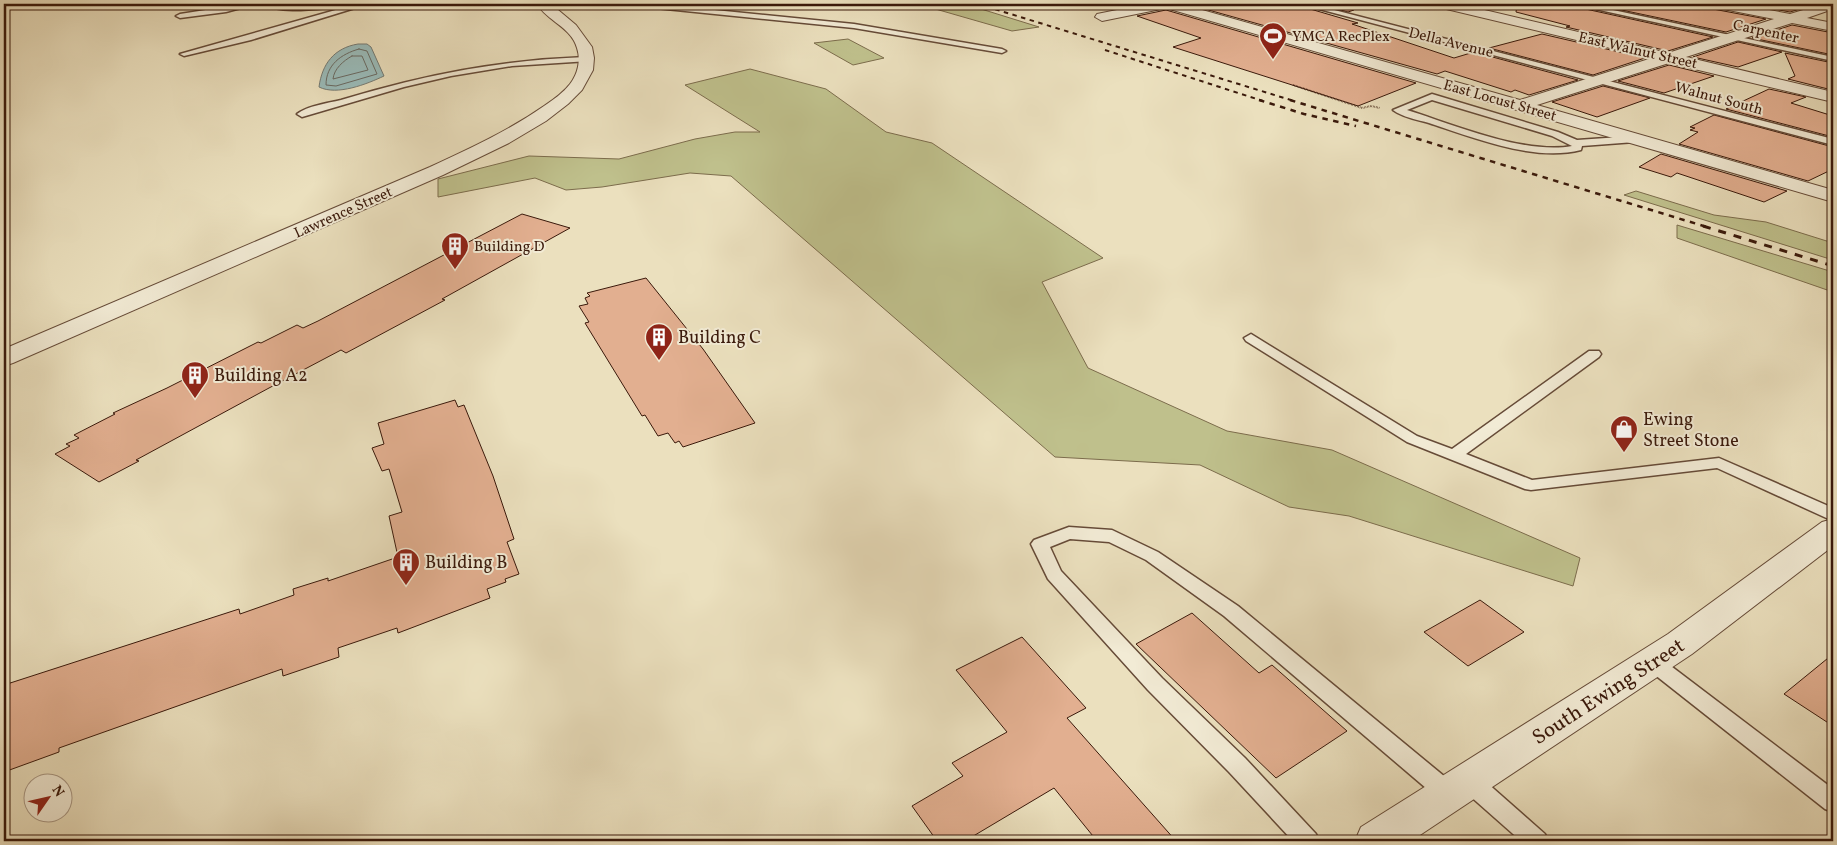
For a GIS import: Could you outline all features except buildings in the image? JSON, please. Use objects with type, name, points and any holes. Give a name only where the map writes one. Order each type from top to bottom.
[{"type":"street","points":[[549,4],[579,36],[584,45],[586,59]]},
{"type":"street","points":[[1102,17],[1166,4]]},
{"type":"street","name":"East Locust Street","points":[[1166,4],[1833,196]]},
{"type":"street","name":"East Walnut Street","points":[[1443,4],[1833,97]]},
{"type":"street","points":[[1718,4],[1833,27]]},
{"type":"street","points":[[1519,106],[1833,5]]},
{"type":"street","name":"Lawrence Street","points":[[4,358],[482,150],[522,130],[562,101],[579,82],[586,59]]},
{"type":"street","name":"South Ewing Street","points":[[1376,841],[1687,639],[1833,530]]},
{"type":"lane","points":[[180,16],[226,10],[252,4]]},
{"type":"lane","points":[[268,4],[272,6],[296,7],[359,4]]},
{"type":"lane","points":[[184,54],[364,4]]},
{"type":"lane","points":[[636,4],[854,26],[1002,51]]},
{"type":"lane","name":"Della Avenue","points":[[1304,4],[1597,80]]},
{"type":"lane","name":"Carpenter","points":[[1576,4],[1833,59]]},
{"type":"lane","points":[[302,114],[404,85],[471,70],[512,64],[586,59]]},
{"type":"lane","name":"Walnut South","points":[[1597,80],[1833,142]]},
{"type":"lane","points":[[1463,106],[1486,96]]},
{"type":"lane","points":[[1398,110],[1432,97],[1556,134],[1576,142],[1635,138]]},
{"type":"lane","points":[[1398,110],[1514,144],[1552,152],[1568,152],[1578,148],[1576,142]]},
{"type":"lane","points":[[1251,338],[1412,439],[1531,485],[1719,463],[1833,515]]},
{"type":"lane","points":[[1454,455],[1594,354]]},
{"type":"lane","points":[[1308,841],[1156,684],[1054,574],[1040,544],[1069,533],[1112,536],[1152,556],[1232,611],[1459,788],[1536,841]]},
{"type":"lane","points":[[1652,662],[1833,802]]},
{"type":"path","points":[[1293,85],[1362,108],[1371,106],[1398,110]]},
{"type":"green space","points":[[918,4],[965,4],[1039,27],[1012,31]]},
{"type":"green space","points":[[848,39],[884,58],[853,65],[814,43]]},
{"type":"green space","points":[[750,69],[826,89],[886,132],[932,143],[1103,258],[1042,282],[1088,368],[1227,431],[1332,450],[1580,558],[1573,586],[1349,516],[1289,507],[1200,465],[1055,457],[731,176],[690,173],[602,187],[566,190],[535,178],[438,197],[438,179],[529,156],[619,159],[695,139],[735,132],[760,132],[685,85]]},
{"type":"green space","points":[[1636,191],[1714,215],[1766,222],[1833,243],[1833,260],[1624,195]]},
{"type":"green space","points":[[1677,225],[1833,272],[1833,292],[1677,238]]},
{"type":"water","points":[[358,44],[367,44],[371,47],[384,76],[343,90],[319,87],[323,71],[331,58],[342,49]]},
{"type":"railway","points":[[978,4],[1294,101]]},
{"type":"railway","points":[[1105,50],[1263,101]]},
{"type":"railway","points":[[1259,100],[1304,114],[1356,126]]},
{"type":"railway","points":[[1290,100],[1707,227]]},
{"type":"railway","points":[[1703,226],[1833,266]]},
{"type":"place","name":"YMCA RecPlex","points":[[1273,60]]},
{"type":"place","name":"Building D","points":[[455,270]]},
{"type":"place","name":"Building C","points":[[659,361]]},
{"type":"place","name":"Building A2","points":[[195,399]]},
{"type":"place","name":"Ewing Street Stone","points":[[1624,453]]},
{"type":"place","name":"Building B","points":[[406,586]]}]
